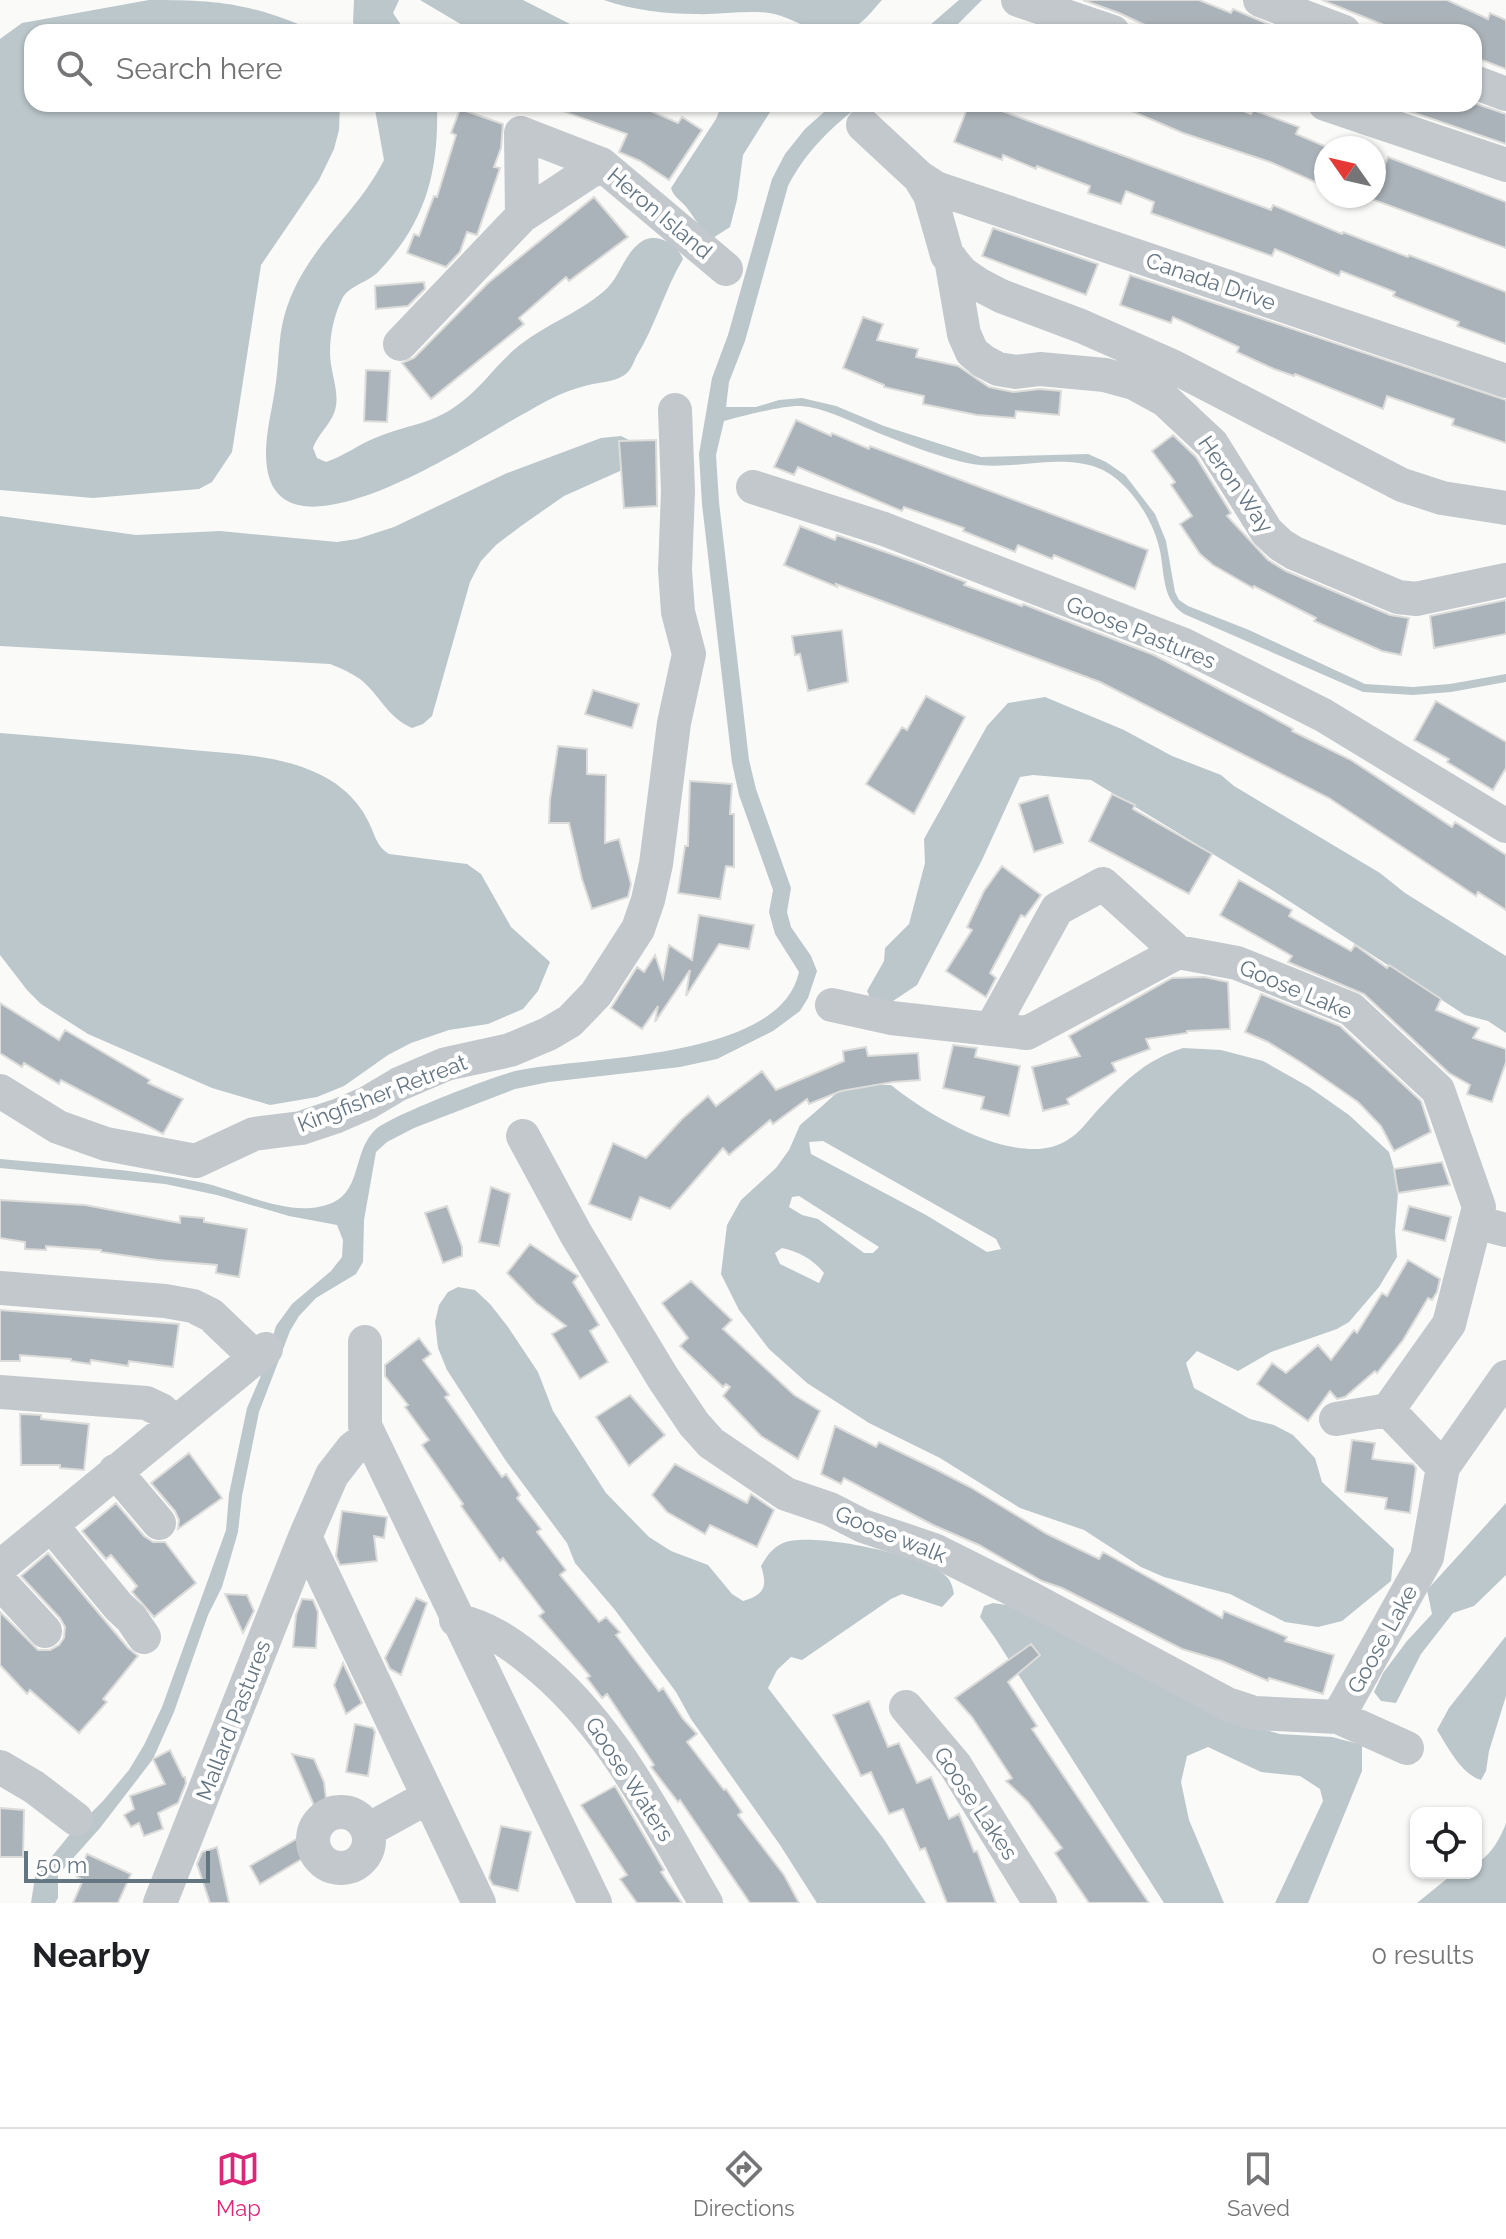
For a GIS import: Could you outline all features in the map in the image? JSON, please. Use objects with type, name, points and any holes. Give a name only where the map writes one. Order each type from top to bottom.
[{"type":"street","points":[[1018,0],[1089,24]]},
{"type":"street","points":[[1260,0],[1323,24]]},
{"type":"street","points":[[1482,85],[1506,94]]},
{"type":"street","points":[[1349,112],[1506,165]]},
{"type":"street","name":"Heron Way","points":[[863,125],[919,177],[930,195],[937,226],[951,259],[964,334],[972,352],[998,369],[1105,375],[1134,383],[1165,400],[1212,444],[1267,532],[1294,553],[1398,597],[1416,599],[1506,580]]},
{"type":"street","name":"Heron Island","points":[[522,216],[521,133],[601,164],[726,269]]},
{"type":"street","points":[[400,344],[522,216],[601,164]]},
{"type":"street","name":"Canada Drive","points":[[919,177],[936,188],[1506,381]]},
{"type":"street","name":"Heron Way","points":[[951,259],[962,273],[1001,296],[1081,326],[1172,366],[1402,485],[1442,498],[1506,508]]},
{"type":"street","name":"Kingfisher Retreat","points":[[0,1091],[58,1127],[106,1144],[196,1161],[254,1134],[301,1128],[337,1116],[446,1064],[510,1050],[570,1021],[596,994],[638,929],[656,864],[674,723],[689,654],[678,612],[675,570],[678,491],[675,410]]},
{"type":"street","name":"Goose Pastures","points":[[753,487],[884,529],[1182,644],[1323,715],[1506,826]]},
{"type":"street","points":[[832,1005],[891,1018],[1027,1033],[1178,952],[1103,884],[1057,909],[991,1029]]},
{"type":"street","name":"Goose Lake","points":[[1178,952],[1237,963],[1351,1009],[1438,1090],[1479,1207],[1491,1226],[1449,1324],[1388,1410]]},
{"type":"street","name":"Goose walk","points":[[523,1136],[576,1234],[663,1378],[711,1443],[786,1494],[830,1509],[863,1526],[934,1550],[1227,1704],[1254,1713],[1338,1717],[1407,1748]]},
{"type":"street","points":[[0,1288],[193,1306],[211,1315],[261,1354],[0,1567]]},
{"type":"street","points":[[365,1342],[363,1406],[369,1436],[595,1903]]},
{"type":"street","name":"Goose Lake","points":[[1338,1717],[1427,1557],[1443,1467],[1506,1377]]},
{"type":"street","points":[[0,1392],[146,1403],[161,1410],[175,1423]]},
{"type":"street","points":[[1336,1419],[1388,1410],[1443,1467]]},
{"type":"street","name":"Mallard Pastures","points":[[160,1903],[332,1475],[353,1448],[369,1436]]},
{"type":"street","points":[[115,1471],[159,1523]]},
{"type":"street","points":[[51,1525],[144,1637]]},
{"type":"street","points":[[305,1537],[479,1903]]},
{"type":"street","points":[[0,1582],[45,1631]]},
{"type":"street","name":"Goose Waters","points":[[456,1620],[475,1624],[499,1636],[556,1680],[582,1706],[611,1741],[706,1903]]},
{"type":"street","name":"Goose Lakes","points":[[906,1707],[955,1765],[1040,1903]]},
{"type":"street","points":[[0,1767],[34,1787],[76,1819]]},
{"type":"street","points":[[368,1830],[428,1797]]},
{"type":"shaded area","points":[[149,0],[211,2],[246,7],[297,24],[24,24],[24,112],[340,112],[334,149],[319,180],[261,265],[232,452],[212,482],[199,489],[93,498],[0,490],[0,39],[22,23]]},
{"type":"shaded area","points":[[354,0],[399,0],[393,13],[400,24],[353,22]]},
{"type":"shaded area","points":[[420,0],[523,0],[570,24],[460,24]]},
{"type":"shaded area","points":[[604,0],[882,0],[858,24],[801,24],[769,13],[672,13]]},
{"type":"shaded area","points":[[959,0],[982,0],[958,24],[931,24]]},
{"type":"shaded area","points":[[375,112],[437,112],[432,173],[419,214],[395,253],[375,275],[345,294],[338,307],[330,352],[336,406],[313,448],[317,458],[326,462],[375,438],[442,415],[472,393],[521,344],[603,292],[632,251],[644,240],[662,239],[677,249],[683,259],[643,345],[630,370],[623,376],[580,387],[550,399],[459,452],[382,490],[343,503],[309,506],[283,498],[268,473],[266,463],[282,325],[293,293],[316,252],[359,199],[384,160]]},
{"type":"shaded area","points":[[719,112],[770,112],[743,155],[730,227],[713,238],[698,224],[671,188]]},
{"type":"shaded area","points":[[824,112],[851,112],[820,141],[788,186],[745,341],[729,382],[726,407],[756,407],[779,400],[802,398],[836,406],[884,426],[981,457],[1088,454],[1125,475],[1155,514],[1166,541],[1175,592],[1179,600],[1188,606],[1249,630],[1365,684],[1413,687],[1506,674],[1506,682],[1413,695],[1363,692],[1184,614],[1167,591],[1158,543],[1143,510],[1120,482],[1105,471],[1089,465],[1071,462],[998,466],[967,463],[890,438],[825,411],[801,406],[724,421],[716,455],[719,502],[749,760],[791,888],[787,912],[791,927],[811,956],[817,971],[808,998],[800,1011],[773,1031],[717,1059],[680,1067],[549,1082],[515,1089],[414,1128],[387,1142],[376,1152],[364,1220],[363,1262],[356,1274],[316,1298],[290,1331],[259,1412],[238,1532],[222,1587],[208,1615],[174,1712],[153,1759],[100,1828],[58,1875],[58,1898],[55,1903],[31,1903],[35,1877],[129,1770],[162,1707],[226,1530],[229,1494],[247,1408],[276,1326],[292,1304],[331,1271],[342,1257],[343,1240],[337,1225],[289,1216],[217,1195],[165,1184],[0,1168],[0,1159],[174,1178],[213,1185],[255,1199],[297,1208],[329,1204],[341,1198],[349,1188],[367,1141],[384,1124],[419,1107],[515,1071],[630,1057],[719,1038],[756,1023],[784,1001],[799,972],[775,934],[769,912],[773,890],[739,795],[732,763],[699,454],[712,378],[728,335],[772,179],[785,154]]},
{"type":"shaded area","points":[[621,436],[631,441],[631,458],[620,471],[564,496],[496,545],[481,561],[470,582],[432,716],[412,728],[396,718],[360,679],[330,664],[0,646],[0,516],[136,535],[220,531],[337,542],[394,527],[507,473],[601,438]]},
{"type":"shaded area","points":[[1045,697],[1124,730],[1172,756],[1221,775],[1234,786],[1380,873],[1405,893],[1506,956],[1506,1033],[1488,1021],[1465,1015],[1272,890],[1091,780],[1033,775],[1020,777],[982,860],[917,985],[884,1007],[872,1002],[867,991],[884,961],[885,948],[909,924],[925,863],[924,839],[987,726],[1008,703]]},
{"type":"shaded area","points":[[0,733],[239,754],[277,760],[313,771],[351,797],[364,813],[378,843],[389,854],[467,864],[481,874],[511,927],[550,962],[538,991],[523,1009],[488,1024],[449,1030],[411,1043],[344,1086],[317,1097],[270,1105],[212,1088],[88,1034],[41,1004],[0,955]]},
{"type":"shaded area","points":[[1183,1048],[1221,1050],[1263,1061],[1309,1087],[1349,1115],[1389,1152],[1398,1193],[1395,1231],[1397,1257],[1379,1287],[1349,1322],[1271,1352],[1238,1371],[1197,1351],[1186,1363],[1194,1388],[1250,1419],[1274,1425],[1293,1435],[1315,1458],[1322,1482],[1394,1549],[1391,1581],[1342,1621],[1318,1627],[1285,1622],[1230,1594],[1164,1577],[1141,1567],[1084,1530],[1020,1508],[940,1458],[869,1423],[807,1383],[769,1349],[739,1310],[721,1274],[727,1225],[741,1200],[776,1168],[789,1150],[800,1125],[841,1089],[860,1085],[891,1085],[928,1111],[977,1136],[1002,1145],[1027,1149],[1049,1147],[1073,1137],[1125,1083],[1145,1066]],"holes":[[[823,1141],[996,1239],[1001,1249],[987,1252],[926,1215],[811,1154],[809,1142]],[[799,1196],[879,1247],[873,1253],[864,1253],[818,1219],[802,1215],[789,1207],[792,1197]],[[782,1248],[810,1260],[824,1273],[819,1283],[780,1264],[775,1253]]]},
{"type":"shaded area","points":[[458,1287],[475,1290],[508,1327],[538,1372],[553,1411],[606,1493],[649,1537],[671,1551],[708,1565],[732,1594],[743,1601],[760,1593],[764,1585],[761,1566],[770,1553],[783,1543],[797,1540],[841,1543],[893,1553],[935,1569],[948,1579],[954,1594],[942,1607],[902,1594],[891,1599],[802,1660],[791,1657],[777,1670],[768,1688],[883,1838],[926,1903],[817,1903],[691,1719],[676,1692],[615,1610],[575,1563],[567,1543],[506,1461],[447,1370],[438,1348],[435,1322],[439,1305],[448,1292]]},
{"type":"shaded area","points":[[1506,1503],[1506,1575],[1474,1606],[1453,1613],[1421,1654],[1396,1703],[1381,1701],[1374,1692],[1383,1673],[1432,1614],[1427,1590]]},
{"type":"shaded area","points":[[993,1603],[1007,1605],[1244,1724],[1280,1734],[1332,1737],[1362,1745],[1362,1771],[1308,1903],[1275,1903],[1323,1801],[1320,1789],[1300,1776],[1261,1772],[1208,1747],[1187,1756],[1181,1782],[1189,1820],[1224,1903],[1164,1903],[980,1617],[984,1606]]},
{"type":"shaded area","points":[[1506,1636],[1506,1696],[1481,1780],[1461,1766],[1437,1730],[1449,1708]]},
{"type":"shaded area","points":[[1506,1823],[1506,1903],[1417,1903],[1447,1879],[1482,1879],[1482,1859],[1498,1840]]},
{"type":"building","points":[[1083,0],[1199,0],[1231,13],[1233,9],[1268,24],[1143,24]]},
{"type":"building","points":[[1322,0],[1447,0],[1488,19],[1490,13],[1506,20],[1506,69],[1482,60],[1482,24],[1381,24]]},
{"type":"building","points":[[1482,106],[1506,114],[1506,144],[1412,112],[1482,112]]},
{"type":"building","points":[[459,112],[469,112],[503,124],[501,148],[494,167],[500,168],[477,235],[467,232],[460,252],[446,267],[407,253],[414,234],[419,236],[434,196],[437,197],[456,135],[451,133]]},
{"type":"building","points":[[565,112],[653,112],[678,123],[682,117],[702,130],[669,180],[640,161],[619,152],[627,134]]},
{"type":"building","points":[[966,112],[1005,112],[1271,210],[1273,205],[1342,234],[1409,255],[1506,292],[1506,344],[1457,326],[1459,322],[1341,271],[1339,276],[1275,249],[1272,256],[1151,213],[1154,202],[1126,191],[1121,204],[1088,193],[1090,186],[1037,166],[1036,169],[1003,155],[1002,160],[954,142]]},
{"type":"building","points":[[1134,112],[1258,112],[1299,127],[1296,134],[1314,142],[1314,182],[1270,162],[1183,133]]},
{"type":"building","points":[[1388,157],[1506,202],[1506,248],[1386,204]]},
{"type":"building","points":[[594,197],[628,237],[569,281],[566,277],[519,318],[524,324],[431,399],[402,363],[414,358],[488,283]]},
{"type":"building","points":[[993,228],[1098,264],[1086,295],[982,256]]},
{"type":"building","points":[[1130,275],[1506,400],[1506,443],[1452,425],[1454,419],[1387,396],[1383,409],[1295,374],[1274,369],[1237,352],[1239,347],[1173,317],[1171,323],[1120,305]]},
{"type":"building","points":[[424,282],[425,289],[408,306],[376,309],[375,286]]},
{"type":"building","points":[[863,317],[883,324],[877,340],[918,349],[916,357],[958,366],[989,387],[1013,392],[1040,389],[1061,391],[1059,415],[1016,411],[1015,418],[977,415],[923,404],[924,396],[884,387],[843,368]]},
{"type":"building","points":[[366,370],[390,371],[387,422],[364,421]]},
{"type":"building","points":[[796,420],[831,436],[832,433],[869,449],[870,446],[1148,550],[1135,589],[1054,555],[1052,559],[1018,545],[1015,552],[963,531],[964,528],[904,507],[902,511],[798,467],[794,475],[774,467]]},
{"type":"building","points":[[1173,435],[1196,457],[1231,513],[1227,516],[1268,560],[1286,571],[1390,615],[1409,618],[1401,655],[1382,651],[1314,621],[1316,618],[1253,588],[1200,554],[1180,524],[1192,516],[1171,485],[1175,482],[1152,451]]},
{"type":"building","points":[[656,440],[657,506],[624,508],[619,441]]},
{"type":"building","points":[[800,526],[835,540],[837,535],[914,562],[966,582],[964,585],[1023,604],[1154,655],[1351,760],[1452,827],[1455,822],[1506,855],[1506,910],[1478,892],[1476,896],[1329,798],[1100,682],[784,565]]},
{"type":"building","points":[[1506,600],[1506,634],[1434,648],[1430,616]]},
{"type":"building","points":[[842,630],[848,682],[808,691],[800,654],[795,655],[792,636]]},
{"type":"building","points":[[593,690],[639,704],[632,728],[585,714]]},
{"type":"building","points":[[926,696],[965,717],[914,814],[866,784],[902,727],[907,730]]},
{"type":"building","points":[[1436,701],[1506,742],[1506,768],[1493,790],[1447,762],[1449,759],[1414,740]]},
{"type":"building","points":[[558,746],[587,749],[587,774],[606,775],[605,843],[619,839],[631,884],[628,897],[592,909],[569,823],[549,823]]},
{"type":"building","points":[[690,781],[732,784],[730,814],[734,814],[734,867],[726,866],[720,899],[678,893],[685,846],[688,846]]},
{"type":"building","points":[[1112,794],[1135,805],[1133,809],[1212,854],[1189,894],[1089,841]]},
{"type":"building","points":[[1048,795],[1063,843],[1034,852],[1019,804]]},
{"type":"building","points":[[1002,866],[1041,895],[1025,917],[1021,915],[990,973],[996,978],[986,997],[946,971],[972,930],[967,927],[984,891]]},
{"type":"building","points":[[1239,880],[1292,910],[1289,916],[1351,951],[1355,945],[1387,968],[1389,965],[1441,999],[1436,1010],[1479,1028],[1473,1038],[1506,1049],[1506,1062],[1492,1102],[1467,1094],[1470,1085],[1449,1073],[1364,994],[1288,962],[1292,956],[1220,915]]},
{"type":"building","points":[[699,915],[754,925],[749,949],[719,944],[686,996],[690,970],[655,1022],[658,1006],[642,1029],[611,1008],[637,967],[644,972],[655,955],[663,978],[669,945],[692,960]]},
{"type":"building","points":[[1204,977],[1228,982],[1230,1029],[1187,1031],[1146,1039],[1150,1049],[1112,1063],[1116,1071],[1067,1099],[1069,1104],[1043,1111],[1032,1067],[1080,1056],[1069,1036],[1172,978]]},
{"type":"building","points":[[1261,994],[1340,1026],[1421,1101],[1431,1132],[1394,1151],[1381,1126],[1358,1102],[1302,1063],[1245,1032]]},
{"type":"building","points":[[0,1003],[59,1040],[65,1030],[150,1080],[148,1083],[183,1099],[163,1134],[61,1080],[59,1084],[0,1053]]},
{"type":"building","points":[[953,1045],[977,1048],[975,1057],[1020,1066],[1009,1116],[981,1109],[984,1097],[943,1088]]},
{"type":"building","points":[[866,1047],[868,1056],[918,1053],[920,1080],[841,1091],[809,1104],[807,1099],[773,1124],[770,1120],[729,1155],[723,1148],[670,1209],[640,1197],[631,1220],[589,1204],[613,1143],[646,1158],[708,1096],[716,1106],[762,1071],[776,1090],[844,1061],[843,1051]]},
{"type":"building","points":[[1442,1162],[1450,1185],[1398,1193],[1394,1169]]},
{"type":"building","points":[[491,1187],[510,1194],[499,1246],[479,1242]]},
{"type":"building","points":[[0,1200],[85,1205],[180,1223],[180,1216],[204,1218],[204,1222],[247,1229],[239,1277],[216,1273],[217,1265],[158,1260],[101,1250],[46,1246],[46,1250],[25,1249],[25,1242],[0,1238]]},
{"type":"building","points":[[447,1206],[462,1247],[462,1256],[443,1263],[425,1213]]},
{"type":"building","points":[[1409,1206],[1451,1217],[1445,1241],[1403,1230]]},
{"type":"building","points":[[530,1244],[578,1276],[573,1282],[599,1325],[590,1331],[608,1362],[580,1379],[552,1334],[566,1326],[536,1303],[507,1273]]},
{"type":"building","points":[[1408,1260],[1440,1279],[1437,1292],[1432,1300],[1428,1298],[1403,1340],[1377,1373],[1375,1371],[1345,1397],[1337,1399],[1330,1391],[1308,1421],[1257,1384],[1272,1363],[1286,1373],[1318,1345],[1331,1360],[1354,1330],[1357,1333],[1382,1293],[1387,1296]]},
{"type":"building","points":[[691,1281],[732,1320],[723,1329],[794,1395],[820,1411],[798,1459],[761,1436],[723,1396],[730,1387],[726,1384],[723,1387],[680,1346],[688,1338],[662,1303]]},
{"type":"building","points":[[0,1310],[179,1324],[173,1367],[129,1361],[128,1366],[91,1360],[90,1364],[71,1359],[20,1355],[20,1361],[0,1361]]},
{"type":"building","points":[[419,1338],[431,1354],[423,1360],[449,1395],[445,1397],[502,1477],[506,1474],[520,1495],[517,1498],[541,1529],[537,1532],[566,1570],[560,1575],[599,1622],[606,1617],[620,1632],[616,1635],[659,1691],[663,1688],[697,1734],[687,1742],[742,1812],[738,1815],[784,1875],[799,1903],[750,1903],[680,1800],[678,1802],[651,1767],[654,1765],[607,1694],[602,1698],[587,1678],[590,1676],[539,1616],[544,1612],[503,1558],[500,1561],[461,1506],[463,1504],[422,1445],[429,1440],[405,1407],[408,1405],[385,1376],[385,1365]]},
{"type":"building","points":[[630,1395],[665,1435],[629,1466],[596,1417]]},
{"type":"building","points":[[20,1414],[89,1424],[84,1470],[60,1468],[60,1465],[21,1465]]},
{"type":"building","points":[[835,1426],[876,1447],[879,1442],[933,1468],[1047,1534],[1099,1559],[1103,1552],[1222,1618],[1224,1611],[1287,1637],[1285,1641],[1334,1655],[1323,1694],[1269,1678],[1268,1681],[1222,1661],[1182,1649],[1062,1588],[1042,1581],[979,1545],[933,1525],[844,1478],[841,1484],[821,1474]]},
{"type":"building","points":[[1352,1440],[1375,1443],[1372,1459],[1413,1464],[1416,1468],[1410,1513],[1385,1509],[1387,1498],[1345,1492]]},
{"type":"building","points":[[189,1453],[222,1498],[178,1529],[179,1520],[175,1511],[151,1483]]},
{"type":"building","points":[[675,1464],[747,1503],[751,1494],[774,1510],[757,1547],[710,1525],[705,1534],[667,1512],[652,1495]]},
{"type":"building","points":[[116,1503],[144,1536],[153,1542],[165,1542],[196,1583],[154,1617],[132,1592],[137,1586],[111,1555],[106,1559],[82,1531]]},
{"type":"building","points":[[342,1511],[387,1517],[384,1538],[374,1536],[377,1561],[340,1565],[336,1556]]},
{"type":"building","points":[[48,1553],[138,1656],[103,1699],[107,1702],[79,1733],[30,1690],[27,1694],[0,1665],[0,1612],[38,1650],[50,1650],[64,1638],[65,1627],[60,1618],[21,1576]]},
{"type":"building","points":[[225,1594],[247,1595],[254,1611],[243,1633]]},
{"type":"building","points":[[416,1598],[427,1603],[401,1675],[390,1669],[385,1658]]},
{"type":"building","points":[[302,1599],[313,1600],[318,1612],[316,1648],[293,1647],[296,1615]]},
{"type":"building","points":[[1031,1644],[1040,1655],[1008,1682],[1037,1726],[1032,1729],[1149,1903],[1089,1903],[1055,1853],[1062,1848],[1028,1802],[1006,1781],[1012,1778],[972,1717],[955,1698]]},
{"type":"building","points":[[343,1663],[362,1703],[346,1714],[334,1685]]},
{"type":"building","points":[[869,1701],[888,1747],[899,1743],[917,1783],[931,1777],[949,1819],[959,1814],[974,1852],[977,1851],[996,1903],[947,1903],[925,1848],[920,1850],[903,1809],[889,1814],[871,1772],[861,1776],[833,1715]]},
{"type":"building","points":[[355,1724],[373,1728],[375,1732],[368,1776],[346,1772]]},
{"type":"building","points":[[170,1750],[186,1783],[178,1803],[158,1813],[163,1829],[144,1836],[139,1823],[131,1827],[124,1815],[134,1809],[130,1796],[165,1784],[153,1759]]},
{"type":"building","points":[[292,1754],[314,1759],[324,1782],[330,1830],[325,1831]]},
{"type":"building","points":[[615,1786],[664,1870],[661,1872],[682,1903],[637,1903],[620,1879],[627,1875],[581,1805]]},
{"type":"building","points":[[0,1808],[24,1810],[23,1857],[0,1857]]},
{"type":"building","points":[[501,1826],[531,1832],[518,1891],[493,1885],[489,1878]]},
{"type":"building","points":[[300,1837],[315,1851],[260,1884],[250,1866]]},
{"type":"building","points":[[217,1847],[229,1903],[210,1903],[197,1864],[202,1852]]},
{"type":"building","points":[[87,1854],[131,1874],[118,1903],[73,1903],[83,1880],[77,1877]]}]
